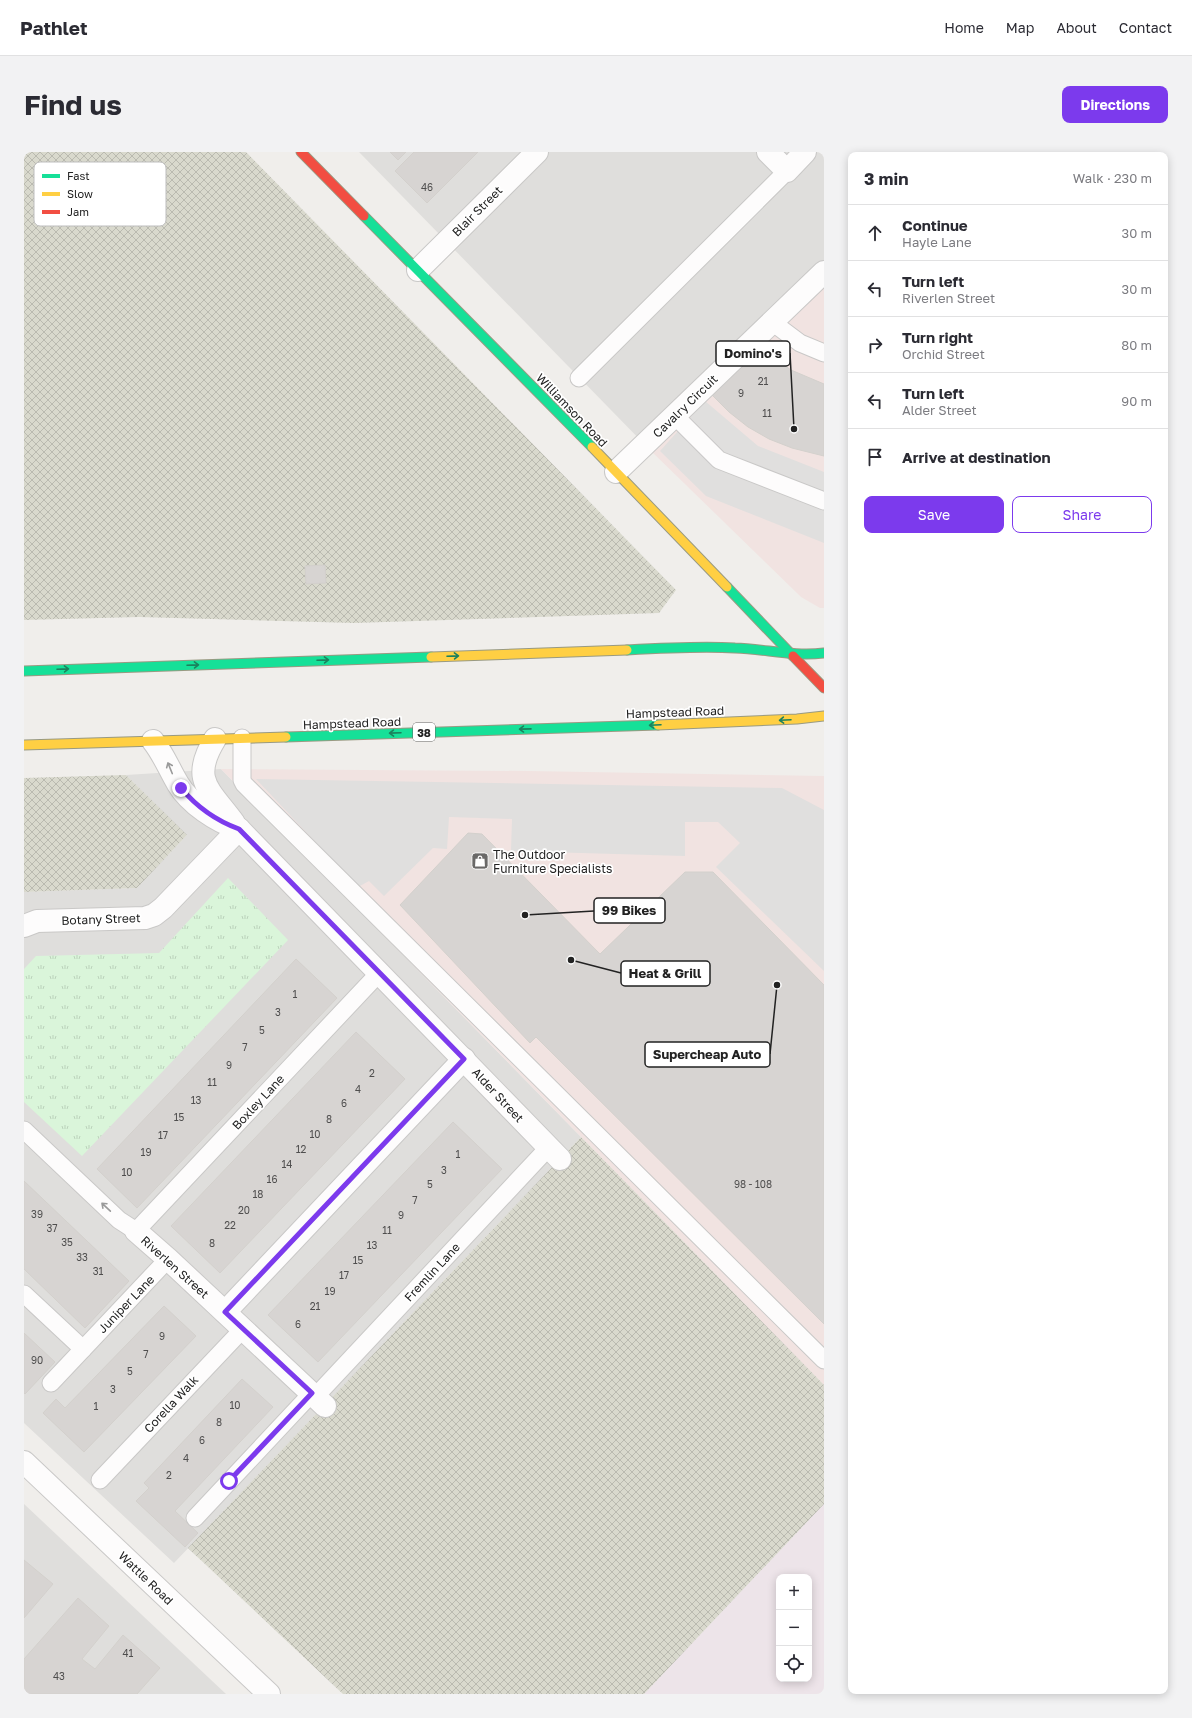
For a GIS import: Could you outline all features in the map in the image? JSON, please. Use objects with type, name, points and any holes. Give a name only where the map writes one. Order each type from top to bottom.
[{"type":"main road","name":"Williamson Road","points":[[301,152],[616,472],[824,688]]},
{"type":"main road","points":[[24,671],[704,647],[740,648],[793,656],[824,653]]},
{"type":"main road","name":"Hampstead Road","points":[[24,745],[636,726],[797,719],[824,716]]},
{"type":"street","name":"Blair Street","points":[[418,270],[537,152]]},
{"type":"street","points":[[768,152],[787,171],[805,152]]},
{"type":"street","name":"Cavalry Circuit","points":[[616,472],[824,272]]},
{"type":"street","points":[[216,739],[205,757],[202,776],[205,784],[213,796],[239,829]]},
{"type":"street","name":"Alder Street","points":[[153,741],[162,752],[172,773],[184,792],[216,818],[239,829],[380,972],[554,1154]]},
{"type":"street","name":"Botany Street","points":[[24,926],[37,921],[145,918],[154,915],[239,829]]},
{"type":"street","points":[[225,1312],[464,1059]]},
{"type":"street","name":"Riverlen Street","points":[[136,1231],[317,1399]]},
{"type":"street","name":"Wattle Road","points":[[24,1462],[269,1694]]},
{"type":"lane","points":[[579,378],[787,171]]},
{"type":"lane","points":[[772,322],[800,343],[824,353]]},
{"type":"lane","points":[[675,416],[719,460],[824,501]]},
{"type":"lane","points":[[242,738],[242,780],[244,784],[824,1360]]},
{"type":"lane","name":"Boxley Lane","points":[[136,1231],[380,972]]},
{"type":"lane","name":"Riverlen Street","points":[[24,1130],[119,1220],[136,1231]]},
{"type":"lane","name":"Fremlin Lane","points":[[195,1518],[317,1399],[554,1154]]},
{"type":"lane","name":"Juniper Lane","points":[[51,1383],[168,1260]]},
{"type":"lane","points":[[24,1294],[83,1349]]},
{"type":"lane","name":"Corella Walk","points":[[100,1480],[243,1329]]},
{"type":"shaded area","points":[[24,152],[246,152],[676,590],[659,613],[354,623],[139,617],[24,620]]},
{"type":"shaded area","points":[[359,152],[824,152],[824,279],[650,450]]},
{"type":"shaded area","points":[[824,279],[824,608],[820,608],[801,597],[650,450]]},
{"type":"shaded area","points":[[705,401],[758,446],[824,472],[824,543],[706,496],[660,451]]},
{"type":"shaded area","points":[[221,769],[581,1137],[174,1563],[24,1423],[24,892],[137,888],[187,835],[126,775]]},
{"type":"shaded area","points":[[221,769],[528,771],[824,776],[824,1385]]},
{"type":"shaded area","points":[[126,775],[187,835],[137,888],[24,892],[24,778]]},
{"type":"shaded area","points":[[256,779],[782,788],[824,810],[824,971],[716,867],[740,843],[718,822],[685,822],[685,856],[511,851],[512,819],[449,817],[447,849],[433,848],[384,896],[369,881],[358,887]]},
{"type":"shaded area","points":[[581,1137],[824,1385],[824,1504],[644,1694],[343,1694],[188,1548]]},
{"type":"shaded area","points":[[24,1504],[226,1694],[24,1694]]},
{"type":"shaded area","points":[[824,1504],[824,1694],[644,1694]]},
{"type":"green space","points":[[228,878],[288,940],[82,1156],[24,1102],[24,969],[36,956],[159,953]]},
{"type":"building","points":[[390,152],[406,152],[398,160]]},
{"type":"building","points":[[414,152],[478,152],[427,203],[395,171]]},
{"type":"building","points":[[762,346],[791,370],[824,384],[824,456],[792,448],[769,439],[748,427],[729,412],[712,395]]},
{"type":"building","points":[[325,565],[326,583],[306,584],[305,566]]},
{"type":"building","points":[[468,833],[482,834],[600,954],[685,872],[713,872],[824,985],[824,1324],[536,1037],[530,1043],[400,905]]},
{"type":"building","points":[[296,959],[337,998],[137,1208],[97,1169]]},
{"type":"building","points":[[356,1032],[405,1079],[220,1273],[171,1226]]},
{"type":"building","points":[[453,1122],[502,1169],[318,1362],[268,1315]]},
{"type":"building","points":[[24,1181],[129,1281],[85,1328],[24,1269]]},
{"type":"building","points":[[164,1306],[196,1336],[84,1452],[43,1413],[56,1399],[65,1408]]},
{"type":"building","points":[[24,1333],[55,1362],[25,1394],[24,1393]]},
{"type":"building","points":[[242,1379],[273,1407],[175,1511],[198,1533],[185,1547],[136,1501],[149,1488],[144,1483]]},
{"type":"building","points":[[24,1560],[53,1584],[24,1618]]},
{"type":"building","points":[[78,1598],[109,1626],[82,1659],[95,1669],[123,1635],[160,1668],[137,1694],[24,1694],[24,1659]]},
{"type":"traffic: fast","points":[[364,216],[592,447]]},
{"type":"traffic: fast","points":[[727,587],[793,656]]},
{"type":"traffic: fast","points":[[627,650],[708,647],[802,654],[824,653]]},
{"type":"traffic: fast","points":[[24,671],[431,657]]},
{"type":"traffic: fast","points":[[286,737],[658,725]]},
{"type":"traffic: slow","points":[[592,447],[727,587]]},
{"type":"traffic: slow","points":[[431,657],[627,650]]},
{"type":"traffic: slow","points":[[658,725],[797,719],[824,716]]},
{"type":"traffic: slow","points":[[24,745],[286,737]]},
{"type":"traffic: jam","points":[[301,152],[364,216]]},
{"type":"traffic: jam","points":[[793,656],[824,688]]},
{"type":"place","name":"Domino's","points":[[794,429]]},
{"type":"place","name":"The Outdoor Furniture Specialists","points":[[480,861]]},
{"type":"place","name":"99 Bikes","points":[[525,915]]},
{"type":"place","name":"Heat & Grill","points":[[571,960]]},
{"type":"place","name":"Supercheap Auto","points":[[777,985]]},
{"type":"route","points":[[181,788],[194,802],[216,818],[239,829],[464,1059],[225,1312],[312,1393],[229,1481]]}]
